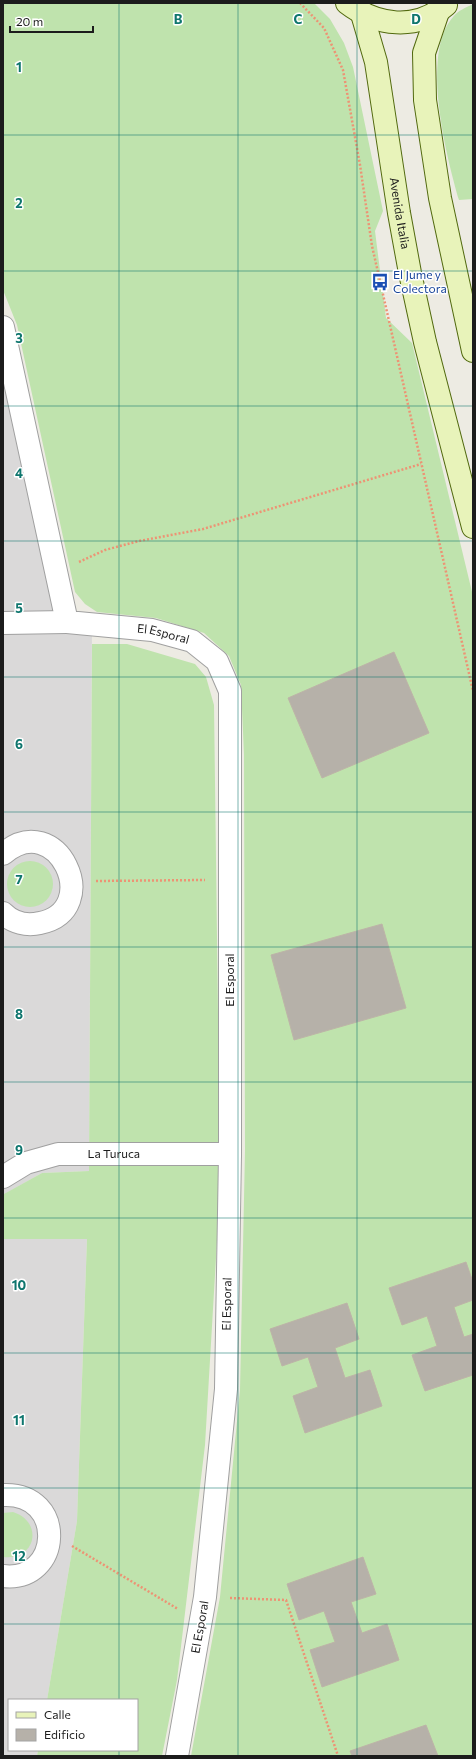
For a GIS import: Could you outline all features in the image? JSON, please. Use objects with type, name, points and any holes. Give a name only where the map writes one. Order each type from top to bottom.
[{"type":"main road","points":[[354,8],[384,21],[401,22],[420,19],[443,7]]},
{"type":"main road","points":[[443,7],[424,53],[425,100],[440,198],[473,351]]},
{"type":"main road","name":"Avenida Italia","points":[[354,8],[376,62],[399,213],[410,273],[473,528]]},
{"type":"street","points":[[3,329],[67,622]]},
{"type":"street","name":"El Esporal","points":[[3,623],[67,622],[152,630],[192,641],[217,661],[230,691],[230,1154],[226,1389],[205,1596],[176,1756]]},
{"type":"street","points":[[3,854],[10,848],[23,843],[37,843],[50,848],[61,856],[69,867],[72,881],[66,906],[57,916],[45,922],[32,925],[9,919]]},
{"type":"street","name":"La Turuca","points":[[3,1177],[26,1162],[58,1154],[230,1154]]},
{"type":"street","points":[[3,1495],[15,1494],[28,1499],[39,1507],[47,1519],[50,1533],[49,1546],[44,1558],[35,1567],[24,1574],[3,1576]]},
{"type":"path","points":[[300,3],[324,28],[343,70],[360,165],[372,246],[473,691]]},
{"type":"path","points":[[57,572],[105,550],[139,541],[217,526],[421,464]]},
{"type":"path","points":[[72,881],[230,879]]},
{"type":"path","points":[[50,1533],[200,1623]]},
{"type":"path","points":[[205,1596],[286,1600],[338,1756]]},
{"type":"shaded area","points":[[3,327],[67,622],[92,624],[89,1171],[42,1173],[3,1195]]},
{"type":"shaded area","points":[[87,1238],[77,1521],[47,1699],[8,1699],[8,1751],[38,1751],[37,1756],[3,1756],[3,1239]]},
{"type":"green space","points":[[3,3],[314,3],[330,19],[344,43],[353,67],[383,211],[375,231],[386,318],[412,343],[473,596],[473,1756],[191,1756],[220,1597],[240,1390],[245,1151],[244,755],[241,685],[229,656],[204,633],[156,618],[97,612],[85,604],[75,592],[17,325],[3,290]]},
{"type":"green space","points":[[473,4],[473,199],[459,200],[448,159],[439,107],[437,80],[438,55],[443,34],[453,17],[460,11]]},
{"type":"green space","points":[[92,644],[127,644],[195,664],[206,677],[214,705],[218,1013],[218,1224],[205,1445],[177,1680],[162,1756],[37,1756],[38,1751],[138,1751],[138,1699],[47,1699],[77,1521],[87,1239],[3,1239],[4,1194],[42,1173],[89,1171]]},
{"type":"green space","points":[[30,861],[43,865],[49,871],[53,884],[49,897],[43,903],[30,907],[17,903],[11,897],[7,884],[11,871],[17,865]]},
{"type":"green space","points":[[13,1512],[23,1517],[29,1524],[32,1532],[32,1540],[29,1547],[23,1553],[14,1557],[3,1557],[3,1513]]},
{"type":"building","points":[[394,652],[429,733],[322,778],[288,698]]},
{"type":"building","points":[[382,924],[406,1008],[294,1040],[271,955]]},
{"type":"building","points":[[466,1262],[473,1282],[473,1300],[454,1307],[464,1337],[473,1334],[473,1375],[425,1391],[412,1355],[437,1346],[427,1316],[402,1325],[389,1288]]},
{"type":"building","points":[[347,1303],[359,1339],[335,1348],[345,1378],[370,1370],[382,1406],[305,1433],[293,1396],[318,1387],[308,1357],[282,1366],[270,1329]]},
{"type":"building","points":[[363,1557],[376,1594],[351,1602],[362,1633],[387,1624],[399,1660],[322,1687],[310,1650],[335,1642],[324,1611],[299,1620],[287,1584]]},
{"type":"building","points":[[426,1725],[438,1756],[352,1756],[350,1751]]},
{"type":"place","name":"El Jume y Colectora","points":[[380,282]]}]
